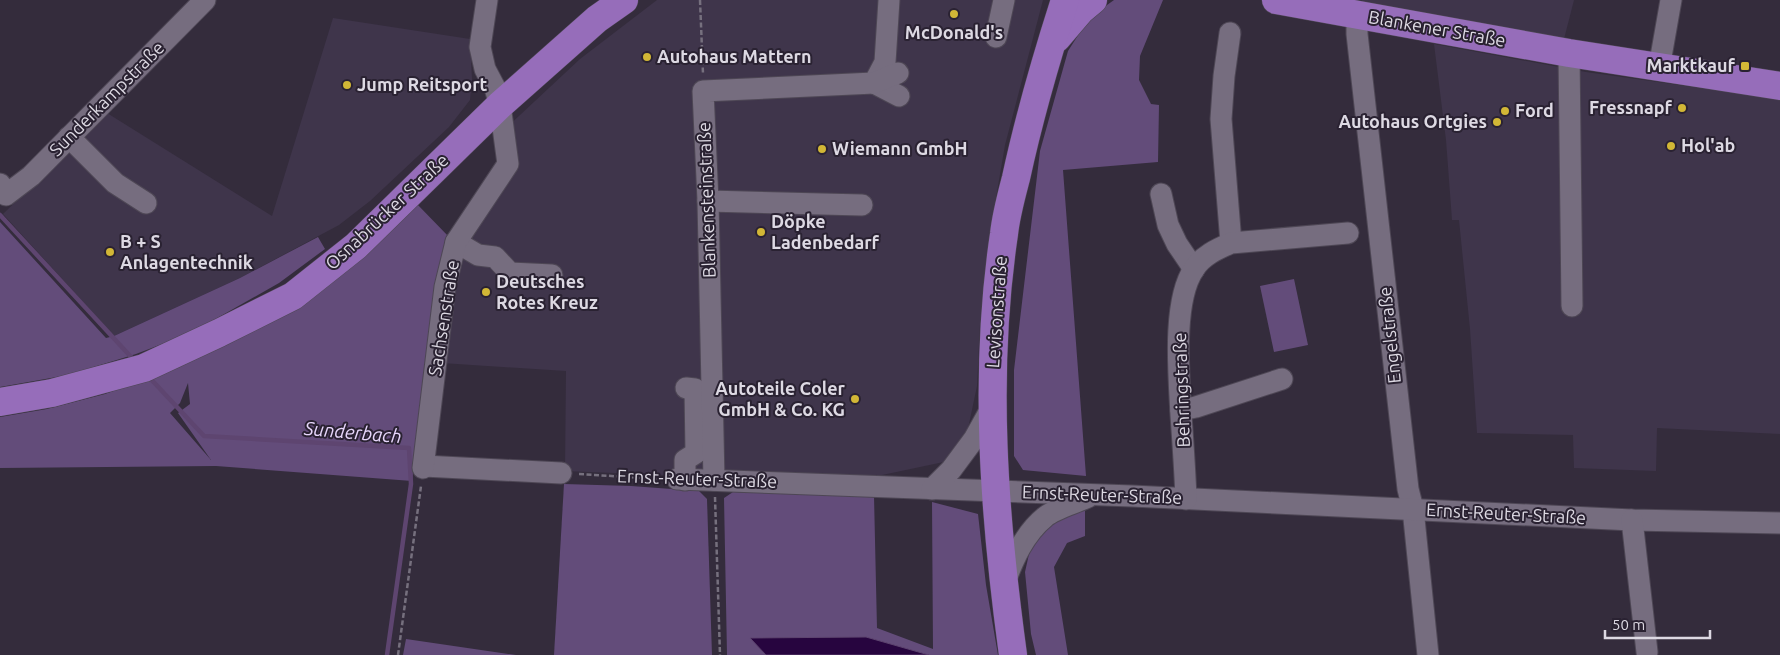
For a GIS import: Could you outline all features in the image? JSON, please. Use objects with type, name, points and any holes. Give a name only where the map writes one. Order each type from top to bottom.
[{"type":"main road","name":"Osnabrücker Straße","points":[[0,402],[52,393],[144,368],[293,296],[356,246],[500,105],[597,19],[624,0]]},
{"type":"main road","name":"Levisonstraße","points":[[1014,655],[1004,584],[995,491],[992,338],[1004,232],[1026,128],[1065,0]]},
{"type":"main road","name":"Levisonstraße","points":[[1050,46],[1081,10],[1093,0]]},
{"type":"main road","name":"Blankener Straße","points":[[1276,0],[1569,53],[1780,86]]},
{"type":"street","name":"Sunderkampstraße","points":[[3,190],[31,176],[205,0]]},
{"type":"street","name":"Sachsenstraße","points":[[424,467],[445,287],[456,242],[508,164],[500,105],[495,88],[484,69],[480,47],[487,0]]},
{"type":"street","points":[[874,83],[885,62],[889,0]]},
{"type":"street","points":[[996,37],[1004,0]]},
{"type":"street","points":[[1659,68],[1670,0]]},
{"type":"street","name":"Engelstraße","points":[[1357,15],[1358,44],[1406,479],[1413,509],[1428,655]]},
{"type":"street","points":[[1230,33],[1221,119],[1230,242]]},
{"type":"street","points":[[1569,53],[1572,306]]},
{"type":"street","points":[[703,90],[874,83],[898,73]]},
{"type":"street","points":[[874,83],[899,96]]},
{"type":"street","name":"Blankensteinstraße","points":[[703,90],[708,201],[714,480]]},
{"type":"street","points":[[69,137],[115,183],[146,203]]},
{"type":"street","points":[[1161,194],[1168,225],[1177,244],[1194,269]]},
{"type":"street","points":[[708,201],[862,205]]},
{"type":"street","name":"Behringstraße","points":[[1186,498],[1178,346],[1182,301],[1194,269],[1202,259],[1230,242],[1348,232]]},
{"type":"street","points":[[456,242],[478,256],[495,257],[510,273],[552,275]]},
{"type":"street","points":[[1181,410],[1196,407],[1282,379]]},
{"type":"street","points":[[681,480],[685,460],[696,452],[695,388],[686,388]]},
{"type":"street","points":[[932,489],[951,470],[974,438],[993,405]]},
{"type":"street","points":[[424,467],[561,473]]},
{"type":"street","name":"Ernst-Reuter-Straße","points":[[681,480],[1186,498],[1632,520],[1780,523]]},
{"type":"street","points":[[1004,584],[1010,567],[1026,538],[1046,516],[1093,495]]},
{"type":"street","points":[[1632,520],[1647,652]]},
{"type":"path","points":[[700,0],[703,90]]},
{"type":"path","points":[[398,655],[424,467]]},
{"type":"path","name":"Ernst-Reuter-Straße","points":[[561,473],[681,480]]},
{"type":"path","points":[[714,480],[720,655]]},
{"type":"shaded area","points":[[657,0],[1043,0],[1005,145],[990,233],[980,325],[977,386],[965,443],[953,460],[868,478],[689,476],[565,471],[566,371],[442,363],[459,242],[510,165],[503,131],[580,59]]},
{"type":"shaded area","points":[[1114,0],[1163,0],[1140,56],[1139,80],[1151,104],[1159,105],[1158,162],[1063,170],[1086,476],[1023,470],[1014,456],[1014,370],[1040,151],[1068,51],[1089,18]]},
{"type":"shaded area","points":[[1362,0],[1574,0],[1564,39],[1362,4]]},
{"type":"shaded area","points":[[333,18],[470,39],[472,79],[470,100],[449,127],[370,201],[339,225],[240,278],[114,336],[3,214],[107,113],[272,216]]},
{"type":"shaded area","points":[[1434,44],[1586,72],[1780,99],[1780,434],[1657,428],[1656,471],[1574,468],[1573,435],[1477,433],[1470,329],[1459,220],[1452,220],[1446,140]]},
{"type":"shaded area","points":[[416,203],[449,237],[422,438],[416,440],[412,481],[216,466],[0,468],[0,417],[47,409],[105,394],[162,373],[297,304],[389,233]],"holes":[[[188,383],[190,404],[178,413],[211,460],[170,413],[180,403]]]},
{"type":"shaded area","points":[[0,222],[106,338],[240,278],[318,237],[325,249],[279,283],[191,333],[136,354],[68,375],[0,387]]},
{"type":"shaded area","points":[[1294,279],[1308,345],[1274,352],[1260,286]]},
{"type":"shaded area","points":[[564,484],[699,491],[707,499],[712,655],[554,655]]},
{"type":"shaded area","points":[[733,492],[874,496],[877,628],[933,649],[932,502],[978,514],[986,585],[998,655],[929,655],[866,637],[751,638],[766,655],[727,655],[724,498]]},
{"type":"shaded area","points":[[1085,504],[1085,536],[1067,543],[1054,567],[1068,655],[1036,655],[1031,634],[1025,572],[1031,545],[1050,523]]},
{"type":"shaded area","points":[[866,637],[929,655],[766,655],[750,638]]},
{"type":"shaded area","points":[[406,639],[516,655],[403,655]]},
{"type":"waterway","name":"Sunderbach","points":[[0,215],[132,358]]},
{"type":"waterway","name":"Sunderbach","points":[[148,376],[204,436],[409,448],[411,484],[387,655]]},
{"type":"place","name":"McDonald's","points":[[954,14]]},
{"type":"place","name":"Autohaus Mattern","points":[[647,57]]},
{"type":"place","name":"Marktkauf","points":[[1745,66]]},
{"type":"place","name":"Jump Reitsport","points":[[347,85]]},
{"type":"place","name":"Fressnapf","points":[[1682,108]]},
{"type":"place","name":"Ford","points":[[1505,111]]},
{"type":"place","name":"Autohaus Ortgies","points":[[1497,122]]},
{"type":"place","name":"Hol'ab","points":[[1671,146]]},
{"type":"place","name":"Wiemann GmbH","points":[[822,149]]},
{"type":"place","name":"Döpke Ladenbedarf","points":[[761,232]]},
{"type":"place","name":"B + S Anlagentechnik","points":[[110,252]]},
{"type":"place","name":"Deutsches Rotes Kreuz","points":[[486,292]]},
{"type":"place","name":"Autoteile Coler GmbH & Co. KG","points":[[855,399]]}]
